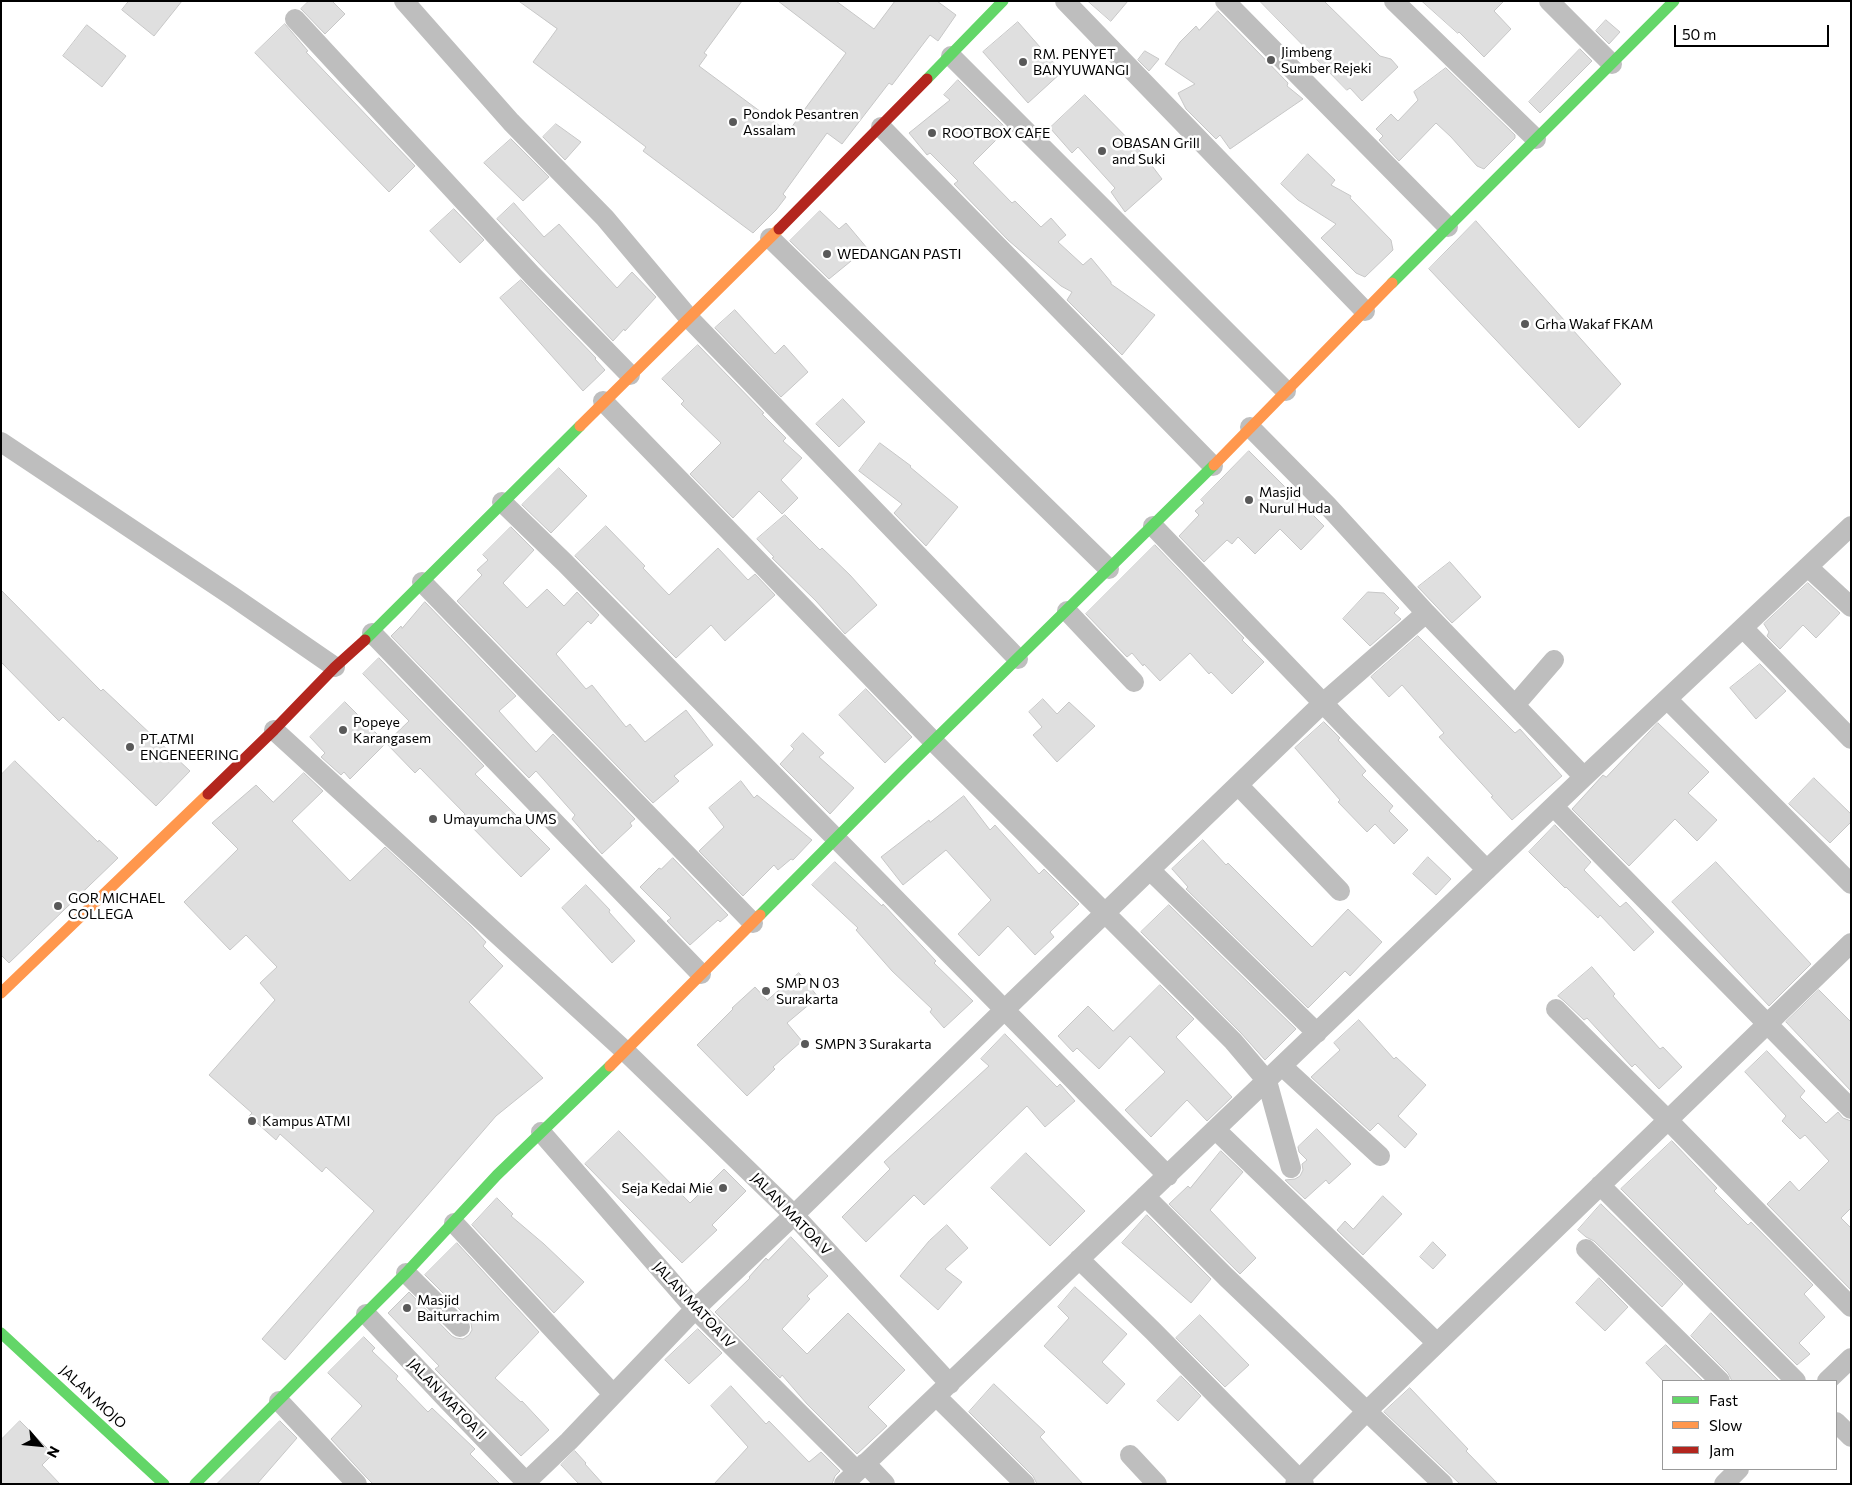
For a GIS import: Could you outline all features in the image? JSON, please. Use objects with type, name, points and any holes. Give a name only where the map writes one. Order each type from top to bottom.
[{"type":"street","points":[[404,1],[511,122],[605,218],[689,318],[1018,659]]},
{"type":"street","points":[[5,982],[274,730],[335,667],[372,633],[603,401],[881,127],[1003,1]]},
{"type":"street","points":[[1065,1],[1365,311]]},
{"type":"street","points":[[1224,1],[1448,227]]},
{"type":"street","points":[[1394,1],[1536,139]]},
{"type":"street","points":[[1549,1],[1612,64]]},
{"type":"street","points":[[195,1484],[366,1314],[454,1223],[497,1175],[625,1051],[904,770],[1109,570],[1674,1]]},
{"type":"street","points":[[295,19],[532,275],[630,375]]},
{"type":"street","points":[[951,56],[1286,392]]},
{"type":"street","points":[[881,127],[1213,466]]},
{"type":"street","points":[[770,238],[1109,570]]},
{"type":"street","points":[[603,401],[934,742],[1233,1041],[1267,1081],[1291,1168]]},
{"type":"street","points":[[1250,427],[1327,505],[1426,612],[1584,777]]},
{"type":"street","points":[[1,442],[335,667]]},
{"type":"street","points":[[502,502],[565,563],[1168,1176]]},
{"type":"street","points":[[1152,526],[1487,870]]},
{"type":"street","points":[[855,1473],[1584,777],[1851,526]]},
{"type":"street","points":[[1808,567],[1851,608]]},
{"type":"street","points":[[422,582],[753,923]]},
{"type":"street","points":[[1067,611],[1134,682]]},
{"type":"street","points":[[526,1483],[569,1442],[695,1309],[1323,703],[1426,612]]},
{"type":"street","points":[[1743,628],[1851,739]]},
{"type":"street","points":[[372,633],[701,974]]},
{"type":"street","points":[[1515,705],[1554,660]]},
{"type":"street","points":[[1667,699],[1851,884]]},
{"type":"street","name":"JALAN MATOA V","points":[[274,730],[625,1051],[794,1215],[1025,1484]]},
{"type":"street","points":[[1238,785],[1340,890]]},
{"type":"street","points":[[1554,807],[1851,1109]]},
{"type":"street","points":[[1150,870],[1317,1033]]},
{"type":"street","points":[[1079,1259],[1153,1331],[1299,1482],[1367,1411],[1851,943]]},
{"type":"street","points":[[1556,1009],[1668,1120],[1851,1307]]},
{"type":"street","points":[[1282,1066],[1380,1156]]},
{"type":"street","points":[[1216,1130],[1437,1343]]},
{"type":"street","name":"JALAN MATOA IV","points":[[541,1132],[695,1309],[855,1473],[885,1484]]},
{"type":"street","points":[[1600,1186],[1795,1380]]},
{"type":"street","points":[[1146,1196],[1226,1277],[1443,1484]]},
{"type":"street","points":[[454,1223],[613,1394]]},
{"type":"street","points":[[1586,1250],[1719,1380]]},
{"type":"street","points":[[406,1273],[460,1327]]},
{"type":"street","name":"JALAN MATOA II","points":[[366,1314],[526,1483]]},
{"type":"street","name":"JALAN MOJO","points":[[1,1333],[164,1484]]},
{"type":"street","points":[[1828,1380],[1851,1358]]},
{"type":"street","points":[[279,1401],[357,1484]]},
{"type":"street","points":[[1837,1423],[1851,1437]]},
{"type":"street","points":[[1130,1455],[1158,1484]]},
{"type":"street","points":[[1724,1484],[1738,1470]]},
{"type":"building","points":[[129,1],[182,1],[154,36],[122,10]]},
{"type":"building","points":[[309,1],[332,1],[345,14],[325,34],[301,9]]},
{"type":"building","name":"Pondok Pesantren Assalam","points":[[519,1],[742,1],[704,53],[707,55],[699,66],[788,132],[846,53],[778,1],[836,1],[874,29],[895,1],[937,1],[956,15],[938,41],[930,35],[892,85],[889,83],[842,144],[827,133],[783,194],[786,197],[753,233],[643,151],[646,147],[533,62],[557,29]]},
{"type":"building","points":[[1088,1],[1128,1],[1111,21]]},
{"type":"building","points":[[1260,1],[1324,1],[1380,56],[1391,59],[1398,67],[1362,101],[1350,88],[1347,90]]},
{"type":"building","points":[[1422,1],[1504,1],[1494,11],[1511,29],[1484,57],[1459,32]]},
{"type":"building","points":[[1218,11],[1288,83],[1287,86],[1303,99],[1230,149],[1220,135],[1216,139],[1186,109],[1178,93],[1195,84],[1165,64],[1180,42],[1196,26],[1199,30]]},
{"type":"building","points":[[1606,20],[1620,32],[1609,44],[1596,31]]},
{"type":"building","name":"RM. PENYET BANYUWANGI","points":[[1018,22],[1062,72],[1028,103],[983,52]]},
{"type":"building","points":[[285,24],[308,51],[306,52],[415,166],[389,192],[255,53]]},
{"type":"building","points":[[87,25],[126,56],[102,87],[63,56]]},
{"type":"building","points":[[1580,49],[1592,61],[1540,113],[1529,102]]},
{"type":"building","points":[[1145,51],[1159,59],[1149,71],[1138,60]]},
{"type":"building","points":[[1446,68],[1515,135],[1515,138],[1484,169],[1477,166],[1436,123],[1399,161],[1379,140],[1383,136],[1376,129],[1391,114],[1398,121],[1418,100],[1414,92]]},
{"type":"building","points":[[958,80],[1007,129],[973,163],[1012,203],[1015,201],[1041,227],[1051,218],[1066,235],[1058,242],[1083,265],[1091,258],[1111,284],[1155,315],[1122,355],[1067,300],[1072,292],[1061,286],[1008,240],[954,184],[958,181],[930,153],[927,155],[909,133],[950,100],[944,95]]},
{"type":"building","points":[[1085,95],[1143,154],[1162,179],[1125,212],[1111,192],[1115,188],[1078,147],[1072,153],[1050,128]]},
{"type":"building","points":[[556,124],[581,142],[565,160],[543,137]]},
{"type":"building","points":[[511,139],[549,177],[523,201],[484,163]]},
{"type":"building","points":[[1308,154],[1335,180],[1331,185],[1351,196],[1350,198],[1391,240],[1393,250],[1365,277],[1356,273],[1321,238],[1336,224],[1298,200],[1281,184]]},
{"type":"building","points":[[514,203],[544,237],[559,224],[617,288],[632,272],[656,297],[625,331],[624,329],[613,341],[497,219]]},
{"type":"building","points":[[454,209],[484,240],[460,263],[430,231]]},
{"type":"building","name":"WEDANGAN PASTI","points":[[820,211],[839,229],[846,223],[867,248],[829,279],[790,241]]},
{"type":"building","name":"Grha Wakaf FKAM","points":[[1476,221],[1621,384],[1579,428],[1429,269]]},
{"type":"building","points":[[521,280],[596,358],[605,370],[583,391],[500,298]]},
{"type":"building","points":[[735,310],[775,354],[784,345],[808,372],[781,397],[715,328]]},
{"type":"building","points":[[698,345],[764,413],[762,414],[786,438],[783,441],[802,458],[781,480],[798,498],[782,514],[759,491],[733,518],[690,474],[721,443],[681,404],[684,401],[662,379]]},
{"type":"building","points":[[843,399],[865,422],[839,447],[816,424]]},
{"type":"building","points":[[880,443],[911,466],[958,507],[926,546],[894,513],[902,504],[859,471]]},
{"type":"building","name":"Masjid Nurul Huda","points":[[1249,451],[1324,526],[1301,550],[1280,529],[1255,554],[1238,537],[1232,544],[1227,540],[1204,562],[1179,536],[1199,515],[1195,511],[1204,503],[1201,500]]},
{"type":"building","points":[[559,468],[587,496],[551,533],[522,505]]},
{"type":"building","points":[[785,515],[820,550],[822,548],[850,575],[877,605],[845,634],[816,601],[772,558],[774,557],[757,539]]},
{"type":"building","points":[[606,526],[645,566],[643,568],[669,595],[718,548],[748,580],[755,574],[775,595],[725,641],[711,625],[676,658],[575,556]]},
{"type":"building","points":[[511,527],[534,550],[503,583],[527,608],[547,589],[564,606],[577,592],[599,615],[591,624],[588,621],[556,654],[586,689],[592,685],[626,727],[630,724],[645,742],[686,710],[713,745],[674,776],[679,781],[653,803],[457,601],[482,575],[477,570],[488,560],[483,555]]},
{"type":"building","points":[[1155,545],[1244,638],[1242,640],[1264,662],[1232,694],[1211,672],[1209,674],[1190,653],[1160,681],[1132,653],[1127,657],[1086,614]]},
{"type":"building","points":[[1450,562],[1481,597],[1452,623],[1418,587]]},
{"type":"building","points":[[1808,583],[1840,613],[1816,638],[1803,625],[1780,649],[1767,636],[1769,632],[1764,624]]},
{"type":"building","points":[[1,590],[101,691],[103,689],[190,771],[156,806],[63,717],[59,721],[1,662]]},
{"type":"building","points":[[1368,592],[1384,593],[1399,608],[1394,613],[1401,619],[1370,646],[1343,619]]},
{"type":"building","points":[[425,602],[516,696],[499,711],[536,752],[553,734],[635,819],[630,823],[632,826],[602,854],[572,819],[575,815],[536,771],[529,778],[391,636],[401,626],[402,628]]},
{"type":"building","points":[[1418,636],[1515,733],[1520,729],[1562,776],[1512,820],[1491,797],[1493,796],[1439,737],[1444,733],[1402,685],[1389,697],[1371,677]]},
{"type":"building","points":[[379,658],[484,766],[475,774],[550,849],[521,877],[462,817],[465,814],[420,768],[415,773],[386,743],[409,721],[363,674]]},
{"type":"building","points":[[1760,664],[1786,691],[1756,719],[1730,688]]},
{"type":"building","points":[[866,689],[912,737],[885,763],[839,715]]},
{"type":"building","points":[[1043,699],[1057,714],[1069,702],[1095,726],[1057,762],[1033,735],[1042,727],[1029,712]]},
{"type":"building","points":[[345,702],[386,743],[350,779],[344,772],[341,775],[321,757],[325,753],[310,737]]},
{"type":"building","points":[[1324,722],[1340,738],[1338,740],[1366,771],[1362,775],[1393,806],[1389,811],[1408,830],[1394,844],[1375,824],[1367,832],[1338,802],[1340,800],[1295,748]]},
{"type":"building","points":[[1658,723],[1709,772],[1688,793],[1717,820],[1697,841],[1675,819],[1629,866],[1572,809],[1603,775],[1606,777]]},
{"type":"building","points":[[803,733],[824,753],[819,757],[854,788],[830,814],[780,764],[794,749],[791,746]]},
{"type":"building","points":[[15,761],[98,842],[99,840],[118,858],[9,963],[1,955],[1,775]]},
{"type":"building","points":[[304,773],[323,791],[292,821],[350,881],[385,847],[471,926],[486,942],[483,946],[503,966],[469,1002],[543,1078],[496,1116],[285,1360],[262,1339],[374,1211],[326,1167],[322,1172],[280,1134],[276,1140],[249,1116],[252,1113],[209,1075],[275,1000],[260,983],[277,967],[246,935],[230,950],[184,902],[238,849],[212,823],[256,785],[273,802]]},
{"type":"building","points":[[1814,778],[1851,814],[1851,822],[1830,843],[1789,804]]},
{"type":"building","points":[[741,781],[754,798],[757,795],[812,840],[793,860],[791,859],[778,870],[774,865],[743,896],[699,851],[724,827],[709,808]]},
{"type":"building","points":[[964,796],[990,830],[995,825],[1039,874],[1044,869],[1079,904],[1050,932],[1054,937],[1035,955],[1008,926],[979,956],[958,934],[991,900],[946,850],[903,885],[881,857]]},
{"type":"building","points":[[1555,825],[1591,862],[1584,870],[1620,907],[1626,902],[1654,932],[1634,951],[1600,915],[1598,918],[1529,852]]},
{"type":"building","points":[[1203,840],[1226,865],[1228,863],[1312,947],[1348,909],[1382,942],[1350,976],[1345,971],[1308,1008],[1186,889],[1188,887],[1172,869]]},
{"type":"building","points":[[1428,857],[1451,879],[1436,895],[1413,874]]},
{"type":"building","points":[[673,858],[728,915],[720,922],[718,920],[690,945],[667,921],[671,918],[640,887],[659,868],[661,869]]},
{"type":"building","points":[[835,862],[882,906],[883,904],[936,961],[934,963],[973,1001],[944,1028],[930,1012],[932,1009],[892,971],[856,930],[858,928],[812,885]]},
{"type":"building","points":[[1716,862],[1811,964],[1769,1006],[1672,902]]},
{"type":"building","points":[[586,885],[610,910],[609,912],[635,941],[612,963],[562,908]]},
{"type":"building","points":[[1169,905],[1296,1029],[1265,1060],[1241,1033],[1141,932]]},
{"type":"building","points":[[1592,967],[1615,994],[1613,996],[1660,1049],[1663,1047],[1682,1067],[1659,1089],[1635,1064],[1632,1067],[1587,1018],[1584,1020],[1558,996]]},
{"type":"building","points":[[799,973],[818,997],[787,1023],[802,1041],[773,1067],[775,1069],[747,1096],[697,1045],[755,987],[767,1000]]},
{"type":"building","points":[[1160,985],[1194,1019],[1176,1037],[1232,1097],[1207,1121],[1187,1100],[1151,1137],[1125,1110],[1165,1072],[1130,1036],[1099,1069],[1077,1048],[1073,1052],[1058,1036],[1088,1006],[1113,1031]]},
{"type":"building","points":[[1819,990],[1851,1022],[1851,1091],[1786,1022]]},
{"type":"building","points":[[1359,1020],[1394,1059],[1396,1057],[1426,1085],[1398,1116],[1417,1134],[1405,1148],[1378,1123],[1370,1131],[1311,1077],[1340,1050],[1334,1043]]},
{"type":"building","points":[[1005,1034],[1057,1087],[1060,1084],[1075,1101],[1045,1127],[1027,1106],[924,1205],[914,1195],[866,1242],[842,1217],[890,1169],[884,1162],[989,1066],[981,1059]]},
{"type":"building","points":[[1767,1051],[1805,1091],[1800,1097],[1826,1123],[1838,1112],[1843,1118],[1851,1121],[1851,1208],[1841,1218],[1851,1228],[1851,1290],[1767,1204],[1790,1181],[1799,1191],[1829,1161],[1805,1135],[1800,1139],[1782,1121],[1786,1116],[1745,1072]]},
{"type":"building","points":[[1317,1129],[1351,1164],[1329,1184],[1326,1180],[1305,1199],[1285,1180],[1295,1179],[1300,1176],[1303,1170],[1302,1164],[1307,1160],[1299,1152],[1298,1147]]},
{"type":"building","points":[[619,1131],[690,1203],[724,1169],[746,1191],[712,1225],[717,1230],[682,1263],[585,1164]]},
{"type":"building","points":[[1672,1141],[1717,1188],[1714,1191],[1748,1225],[1751,1222],[1813,1285],[1804,1294],[1825,1317],[1799,1343],[1810,1354],[1797,1365],[1621,1189]]},
{"type":"building","points":[[1221,1151],[1243,1172],[1210,1210],[1256,1258],[1240,1274],[1169,1204],[1188,1186],[1190,1188]]},
{"type":"building","points":[[1026,1153],[1085,1211],[1050,1246],[991,1188]]},
{"type":"building","points":[[1383,1196],[1402,1214],[1363,1255],[1337,1230],[1345,1221],[1353,1229]]},
{"type":"building","points":[[497,1198],[513,1214],[511,1216],[584,1282],[554,1313],[472,1225]]},
{"type":"building","points":[[1601,1204],[1683,1284],[1662,1307],[1594,1241],[1578,1230]]},
{"type":"building","points":[[1147,1215],[1211,1279],[1191,1303],[1122,1243]]},
{"type":"building","points":[[947,1225],[968,1248],[945,1269],[962,1282],[938,1310],[900,1276],[929,1241]]},
{"type":"building","points":[[791,1237],[828,1276],[807,1296],[810,1299],[782,1329],[807,1354],[848,1313],[905,1370],[868,1407],[887,1426],[857,1454],[807,1404],[782,1375],[780,1378],[715,1312],[750,1278],[766,1258],[768,1260]]},
{"type":"building","points":[[1433,1242],[1446,1255],[1433,1269],[1420,1257]]},
{"type":"building","points":[[457,1243],[539,1332],[495,1378],[522,1401],[549,1430],[521,1456],[435,1369],[439,1366],[388,1313],[409,1292],[452,1336],[463,1339],[469,1335],[472,1330],[469,1319],[425,1275]]},
{"type":"building","points":[[1599,1278],[1628,1307],[1605,1331],[1576,1303]]},
{"type":"building","points":[[1075,1287],[1127,1334],[1102,1362],[1125,1384],[1107,1404],[1044,1346],[1069,1318],[1058,1307]]},
{"type":"building","points":[[1711,1313],[1778,1380],[1732,1380],[1728,1373],[1691,1336]]},
{"type":"building","points":[[1200,1315],[1249,1365],[1225,1387],[1176,1338]]},
{"type":"building","points":[[698,1329],[722,1353],[689,1384],[665,1360]]},
{"type":"building","points":[[364,1337],[375,1348],[372,1351],[398,1376],[396,1379],[428,1412],[432,1408],[475,1449],[470,1454],[500,1484],[373,1484],[366,1477],[331,1439],[362,1406],[328,1373]]},
{"type":"building","points":[[1666,1345],[1702,1380],[1662,1380],[1646,1363]]},
{"type":"building","points":[[1181,1376],[1201,1396],[1178,1421],[1157,1401]]},
{"type":"building","points":[[994,1384],[1045,1432],[1040,1437],[1083,1484],[1037,1484],[1033,1476],[969,1412]]},
{"type":"building","points":[[731,1386],[766,1424],[769,1421],[809,1462],[821,1452],[840,1471],[835,1476],[832,1484],[714,1484],[748,1447],[711,1406]]},
{"type":"building","points":[[1410,1388],[1468,1449],[1466,1451],[1498,1484],[1460,1484],[1384,1412]]},
{"type":"building","points":[[20,1421],[53,1454],[42,1465],[60,1484],[1,1484],[1,1440]]},
{"type":"building","points":[[280,1421],[297,1438],[257,1484],[217,1484]]},
{"type":"building","points":[[575,1451],[603,1484],[579,1484],[561,1465]]},
{"type":"traffic: fast","points":[[927,79],[1003,1]]},
{"type":"traffic: fast","points":[[1392,283],[1674,1]]},
{"type":"traffic: fast","points":[[365,640],[580,426]]},
{"type":"traffic: fast","points":[[760,915],[904,770],[1214,465]]},
{"type":"traffic: fast","points":[[195,1484],[406,1273],[497,1175],[610,1066]]},
{"type":"traffic: fast","points":[[1,1333],[164,1484]]},
{"type":"traffic: slow","points":[[580,426],[779,229]]},
{"type":"traffic: slow","points":[[1214,465],[1392,283]]},
{"type":"traffic: slow","points":[[1,993],[208,794]]},
{"type":"traffic: slow","points":[[610,1066],[760,915]]},
{"type":"traffic: jam","points":[[779,229],[927,79]]},
{"type":"traffic: jam","points":[[208,794],[335,667],[365,640]]},
{"type":"place","name":"Jimbeng Sumber Rejeki","points":[[1271,60]]},
{"type":"place","name":"RM. PENYET BANYUWANGI","points":[[1023,62]]},
{"type":"place","name":"Pondok Pesantren Assalam","points":[[733,122]]},
{"type":"place","name":"ROOTBOX CAFE","points":[[932,133]]},
{"type":"place","name":"OBASAN Grill and Suki","points":[[1102,151]]},
{"type":"place","name":"WEDANGAN PASTI","points":[[827,254]]},
{"type":"place","name":"Grha Wakaf FKAM","points":[[1525,324]]},
{"type":"place","name":"Masjid Nurul Huda","points":[[1249,500]]},
{"type":"place","name":"Popeye Karangasem","points":[[343,730]]},
{"type":"place","name":"PT.ATMI ENGENEERING","points":[[130,747]]},
{"type":"place","name":"Umayumcha UMS","points":[[433,819]]},
{"type":"place","name":"GOR MICHAEL COLLEGA","points":[[58,906]]},
{"type":"place","name":"SMP N 03 Surakarta","points":[[766,991]]},
{"type":"place","name":"SMPN 3 Surakarta","points":[[805,1044]]},
{"type":"place","name":"Kampus ATMI","points":[[252,1121]]},
{"type":"place","name":"Seja Kedai Mie","points":[[723,1188]]},
{"type":"place","name":"Masjid Baiturrachim","points":[[407,1308]]}]
